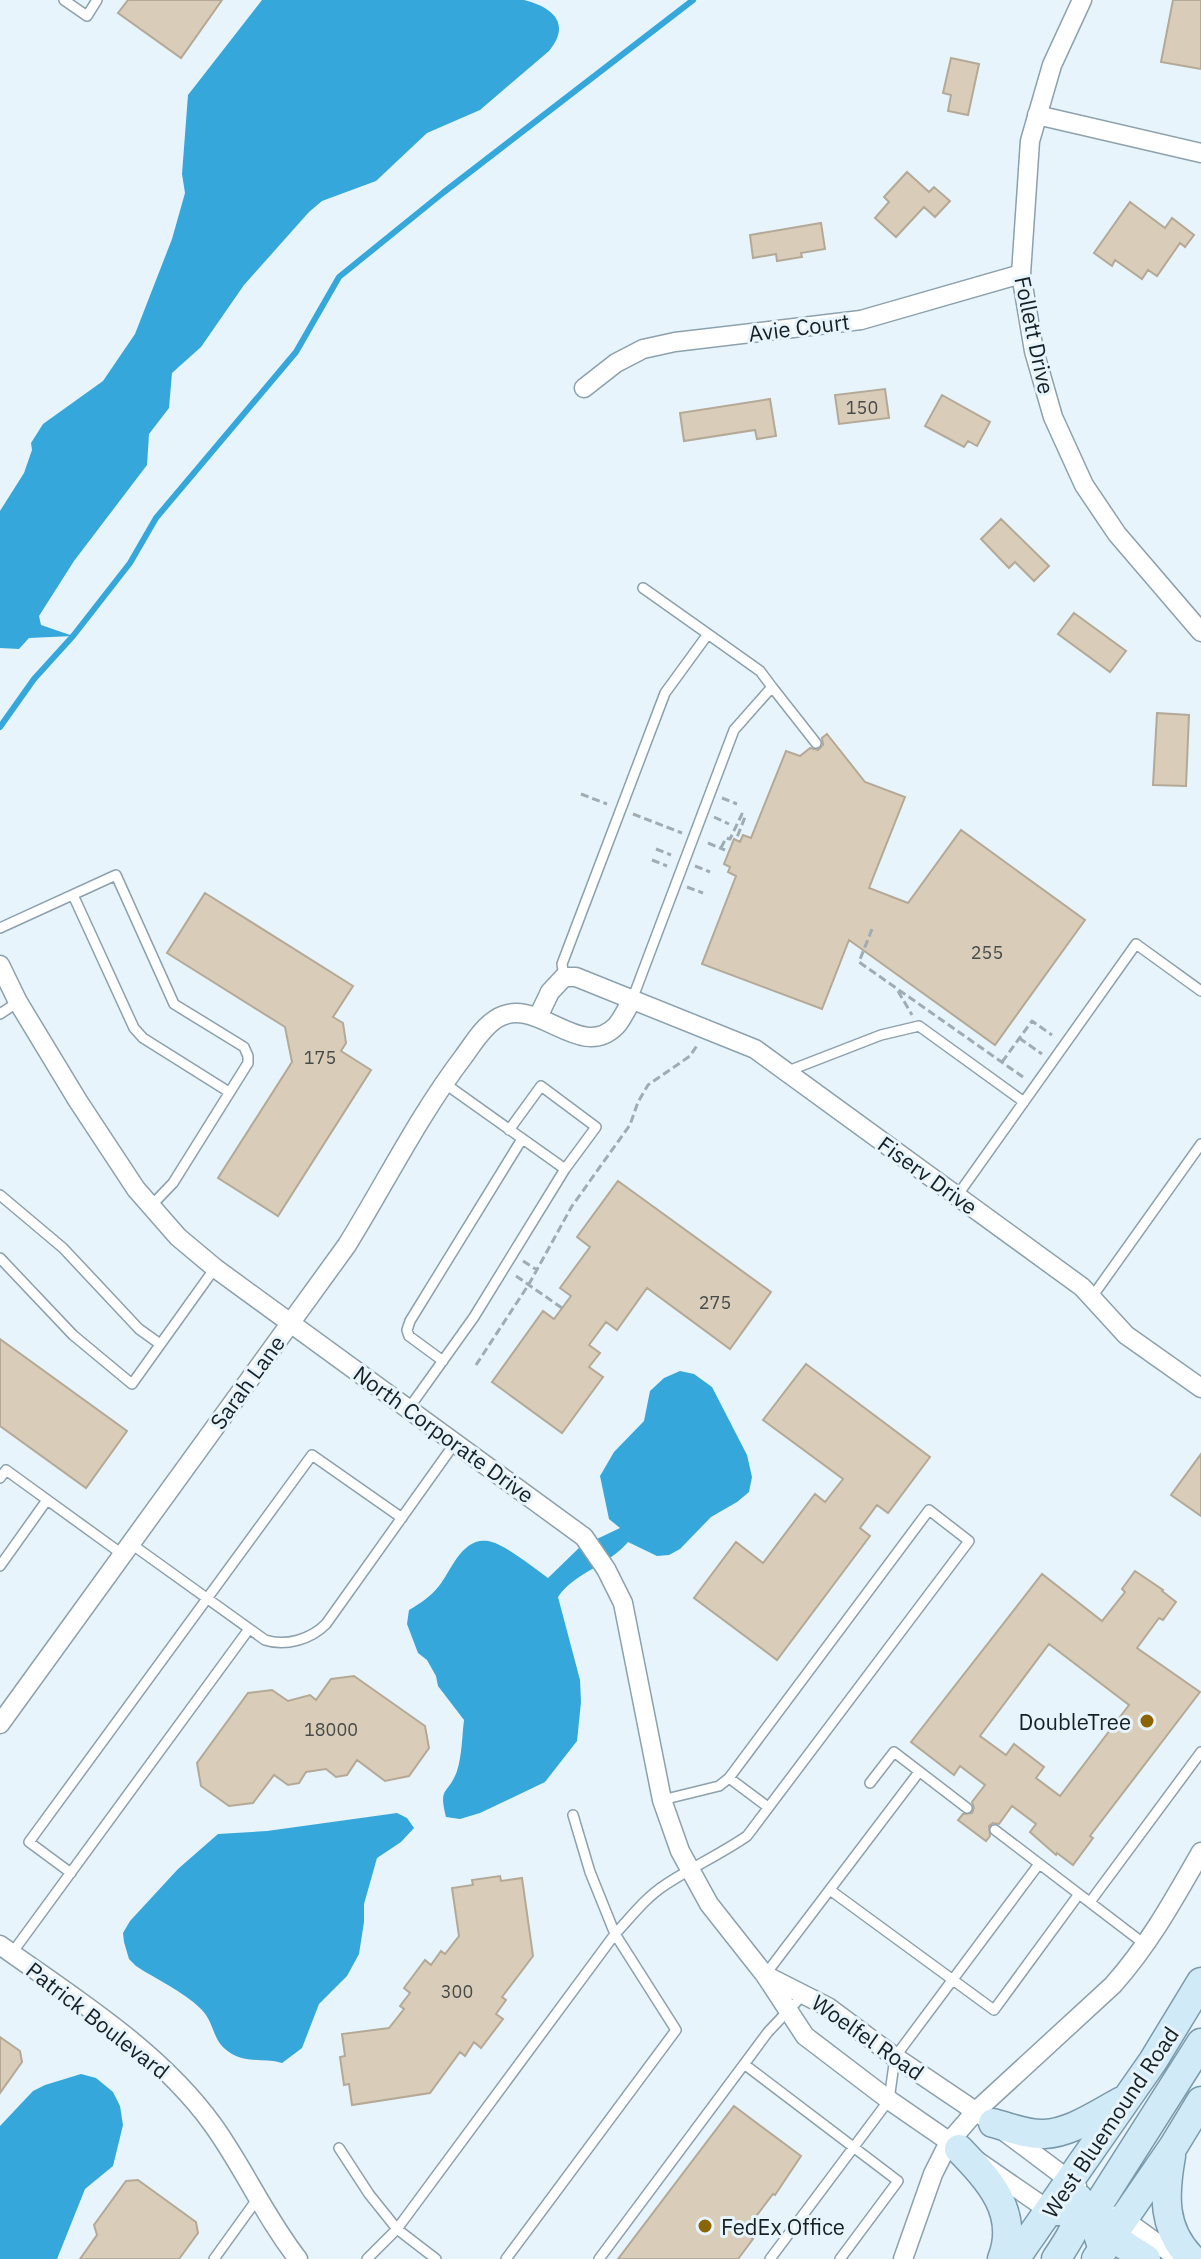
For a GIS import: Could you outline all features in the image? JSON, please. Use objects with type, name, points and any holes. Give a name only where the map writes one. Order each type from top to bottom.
[{"type":"main road","name":"West Bluemound Road","points":[[1015,2259],[1153,2061],[1201,1982]]},
{"type":"main road","points":[[1100,2233],[1201,2043]]},
{"type":"main road","points":[[984,2117],[1025,2132],[1045,2134],[1071,2127],[1126,2099]]},
{"type":"main road","points":[[1056,2259],[1100,2233],[1173,2147],[1201,2101]]},
{"type":"main road","points":[[954,2146],[995,2189],[1003,2206],[1008,2235],[1002,2259]]},
{"type":"main road","points":[[1173,2147],[1165,2203],[1172,2231],[1192,2259]]},
{"type":"main road","points":[[1071,2181],[1079,2201],[1100,2233]]},
{"type":"main road","points":[[1050,2211],[1066,2211],[1146,2259]]},
{"type":"street","name":"Follett Drive","points":[[1082,0],[1052,65],[1030,141],[1021,274],[1034,351],[1053,417],[1084,485],[1117,534],[1201,632]]},
{"type":"street","points":[[1037,115],[1201,153]]},
{"type":"street","name":"Avie Court","points":[[584,388],[616,363],[643,349],[675,342],[861,320],[1021,274]]},
{"type":"street","name":"North Corporate Drive","points":[[0,965],[18,1002],[78,1101],[150,1207],[178,1237],[215,1268],[584,1537],[606,1569],[623,1603],[662,1800],[689,1870],[709,1904],[765,1975]]},
{"type":"street","points":[[564,977],[550,992],[538,1017],[590,1038],[603,1035],[616,1026],[632,1000]]},
{"type":"street","name":"Fiserv Drive","points":[[564,977],[576,977],[755,1049],[1082,1287],[1126,1335],[1201,1388]]},
{"type":"street","name":"Sarah Lane","points":[[0,1724],[347,1245],[444,1082],[481,1033],[494,1020],[515,1012],[538,1017]]},
{"type":"street","points":[[903,2259],[933,2174],[954,2146],[1113,1985],[1147,1946],[1201,1852]]},
{"type":"street","name":"Patrick Boulevard","points":[[6,1949],[164,2069],[212,2124],[298,2259]]},
{"type":"street","name":"Woelfel Road","points":[[765,1975],[828,2007],[1071,2181]]},
{"type":"street","name":"Woelfel Road","points":[[765,1975],[805,2036],[889,2100],[1050,2211]]},
{"type":"street","points":[[1100,2233],[1179,2259]]},
{"type":"lane","points":[[64,0],[87,16],[97,0]]},
{"type":"lane","points":[[643,588],[760,671],[816,743]]},
{"type":"lane","points":[[564,977],[562,964],[665,693],[708,634]]},
{"type":"lane","points":[[632,1000],[734,730],[772,687]]},
{"type":"lane","points":[[0,928],[116,875],[174,1004],[244,1047],[248,1063],[173,1183],[150,1207]]},
{"type":"lane","points":[[73,895],[134,1028],[143,1038],[229,1092]]},
{"type":"lane","points":[[957,1196],[1136,944],[1201,991]]},
{"type":"lane","points":[[0,1014],[18,1002]]},
{"type":"lane","points":[[786,1072],[881,1035],[919,1026],[1024,1102]]},
{"type":"lane","points":[[444,1082],[565,1169]]},
{"type":"lane","points":[[409,1408],[474,1317],[565,1169],[596,1127],[541,1086],[509,1130]]},
{"type":"lane","points":[[443,1361],[409,1336],[410,1321],[522,1139]]},
{"type":"lane","points":[[1092,1297],[1201,1144]]},
{"type":"lane","points":[[0,1195],[63,1248],[139,1329],[160,1344]]},
{"type":"lane","points":[[0,1258],[73,1335],[132,1384],[215,1268]]},
{"type":"lane","points":[[0,1478],[6,1470],[47,1500],[274,1643],[307,1638],[326,1624],[455,1443]]},
{"type":"lane","points":[[71,1873],[29,1842],[312,1455],[402,1518]]},
{"type":"lane","points":[[0,1566],[47,1500]]},
{"type":"lane","points":[[367,2259],[397,2229],[615,1934],[663,1886],[747,1836],[969,1541],[929,1510],[729,1778],[719,1786],[662,1800]]},
{"type":"lane","points":[[6,1949],[71,1873],[249,1629]]},
{"type":"lane","points":[[870,1783],[894,1752],[967,1808]]},
{"type":"lane","points":[[1090,1902],[1201,1752]]},
{"type":"lane","points":[[765,1975],[919,1772]]},
{"type":"lane","points":[[729,1778],[768,1807]]},
{"type":"lane","points":[[506,2259],[676,2030],[615,1934],[590,1872],[573,1815]]},
{"type":"lane","points":[[995,1830],[1147,1946]]},
{"type":"lane","points":[[770,2259],[889,2100],[895,2057],[1039,1864]]},
{"type":"lane","points":[[830,1890],[994,2010],[1079,1894]]},
{"type":"lane","points":[[599,2259],[768,2032],[804,1994]]},
{"type":"lane","points":[[744,2064],[898,2181],[840,2259]]},
{"type":"lane","points":[[339,2148],[397,2229],[436,2259]]},
{"type":"lane","points":[[214,2259],[258,2198]]},
{"type":"path","points":[[581,794],[723,849],[726,838],[730,839],[742,814],[745,817],[736,840]]},
{"type":"path","points":[[872,929],[859,962],[898,991],[907,1007]]},
{"type":"path","points":[[898,991],[904,991],[1036,1086]]},
{"type":"path","points":[[1002,1062],[1032,1021],[1040,1026]]},
{"type":"path","points":[[476,1365],[529,1284],[572,1206],[630,1125],[648,1085],[690,1056],[700,1042],[719,1033]]},
{"type":"path","points":[[1019,1038],[1028,1044]]},
{"type":"path","points":[[529,1284],[562,1308]]},
{"type":"water","points":[[262,0],[524,0],[550,12],[559,24],[559,32],[549,51],[480,110],[427,133],[376,181],[322,201],[309,212],[244,285],[201,347],[172,373],[169,408],[149,434],[147,465],[74,561],[39,616],[41,625],[73,636],[29,638],[19,649],[0,648],[0,511],[24,473],[32,450],[31,443],[43,424],[103,381],[135,334],[172,239],[185,193],[182,174],[188,95]]},
{"type":"water","points":[[680,1371],[694,1374],[712,1387],[747,1455],[752,1477],[749,1492],[711,1517],[680,1549],[669,1555],[657,1556],[628,1542],[565,1588],[558,1597],[580,1680],[577,1741],[545,1782],[480,1813],[460,1819],[446,1817],[443,1800],[459,1765],[464,1720],[438,1686],[427,1660],[418,1653],[407,1624],[409,1610],[439,1586],[458,1556],[471,1544],[488,1541],[502,1546],[548,1578],[580,1547],[620,1528],[609,1519],[600,1476],[614,1452],[644,1421],[650,1391],[664,1378]]},
{"type":"water","points":[[397,1813],[407,1818],[414,1828],[401,1842],[377,1858],[364,1904],[359,1954],[347,1976],[319,2004],[302,2048],[282,2063],[232,2054],[220,2044],[201,2009],[129,1959],[123,1933],[130,1921],[178,1869],[218,1834],[267,1831]]},
{"type":"water","points":[[81,2074],[96,2078],[113,2092],[120,2106],[123,2125],[113,2166],[85,2189],[57,2259],[0,2259],[0,2126],[33,2091]]},
{"type":"building","points":[[128,0],[222,0],[181,58],[118,13]]},
{"type":"building","points":[[1173,0],[1201,0],[1201,69],[1161,62]]},
{"type":"building","points":[[951,58],[979,64],[968,115],[948,111],[951,95],[943,93]]},
{"type":"building","points":[[907,172],[929,192],[934,187],[950,201],[935,217],[924,207],[896,237],[875,218],[889,202],[884,197]]},
{"type":"building","points":[[1130,202],[1165,228],[1172,218],[1194,235],[1185,247],[1180,243],[1157,276],[1148,270],[1142,279],[1115,260],[1112,266],[1094,253]]},
{"type":"building","points":[[821,223],[825,249],[777,261],[776,254],[753,258],[750,235]]},
{"type":"building","points":[[885,389],[889,418],[839,424],[835,395]]},
{"type":"building","points":[[942,395],[990,422],[977,446],[968,441],[964,447],[925,426]]},
{"type":"building","points":[[770,399],[776,436],[757,439],[755,430],[684,441],[680,413]]},
{"type":"building","points":[[1001,519],[1049,566],[1034,581],[1015,562],[1009,568],[981,539]]},
{"type":"building","points":[[1074,613],[1126,651],[1110,672],[1058,634]]},
{"type":"building","points":[[1157,713],[1189,715],[1186,786],[1153,785]]},
{"type":"building","points":[[827,734],[865,782],[905,797],[869,888],[908,903],[961,830],[1085,920],[995,1045],[849,940],[822,1009],[702,964],[736,876],[728,872],[730,867],[724,864],[734,839],[740,842],[743,835],[751,838],[786,751],[800,756],[810,748],[818,750]]},
{"type":"building","points":[[205,893],[353,986],[333,1017],[343,1023],[346,1043],[341,1051],[371,1070],[278,1216],[218,1178],[292,1062],[285,1027],[167,953]]},
{"type":"building","points":[[618,1181],[771,1292],[730,1349],[647,1288],[617,1330],[606,1322],[589,1345],[600,1353],[589,1367],[603,1377],[562,1433],[492,1382],[543,1311],[554,1319],[571,1296],[560,1288],[590,1247],[577,1237]]},
{"type":"building","points":[[0,1339],[127,1431],[86,1488],[0,1426]]},
{"type":"building","points":[[806,1364],[930,1457],[888,1513],[877,1505],[860,1528],[870,1536],[777,1660],[694,1598],[736,1542],[763,1563],[815,1494],[825,1502],[843,1479],[763,1420]]},
{"type":"building","points":[[1201,1454],[1201,1516],[1171,1495]]},
{"type":"building","name":"DoubleTree","points":[[1135,1571],[1176,1602],[1163,1620],[1159,1618],[1137,1648],[1200,1692],[1090,1836],[1093,1838],[1073,1865],[1056,1855],[1030,1832],[1036,1824],[1012,1806],[999,1824],[989,1826],[990,1836],[986,1841],[958,1820],[963,1814],[972,1813],[972,1802],[985,1785],[960,1766],[954,1775],[911,1742],[1042,1574],[1102,1621],[1125,1592],[1122,1589]],"holes":[[[1049,1644],[1129,1705],[1060,1796],[1036,1778],[1044,1767],[1014,1744],[1006,1755],[980,1736]]]},
{"type":"building","points":[[354,1676],[425,1726],[429,1748],[409,1776],[385,1781],[357,1760],[347,1775],[336,1777],[326,1769],[306,1772],[299,1783],[288,1785],[274,1775],[253,1803],[229,1806],[201,1786],[197,1763],[248,1693],[272,1690],[288,1701],[310,1695],[316,1700],[331,1679]]},
{"type":"building","points":[[500,1876],[501,1881],[522,1878],[533,1956],[502,1997],[506,2000],[496,2014],[503,2019],[481,2048],[474,2042],[465,2056],[460,2052],[430,2093],[352,2105],[349,2084],[344,2085],[340,2057],[345,2056],[342,2034],[389,2028],[404,2009],[400,2006],[410,1993],[404,1988],[425,1960],[431,1965],[441,1951],[445,1954],[459,1936],[452,1888],[473,1885],[472,1880]]},
{"type":"building","points":[[0,2037],[20,2051],[22,2062],[0,2093]]},
{"type":"building","points":[[734,2106],[801,2156],[775,2195],[744,2232],[753,2239],[738,2259],[618,2259]]},
{"type":"building","points":[[138,2180],[196,2222],[198,2233],[179,2259],[80,2259],[97,2235],[94,2225],[126,2181]]},
{"type":"waterway","points":[[0,727],[34,679],[73,636],[130,563],[156,518],[296,352],[339,277],[693,0]]},
{"type":"place","name":"DoubleTree","points":[[1147,1721]]},
{"type":"place","name":"FedEx Office","points":[[705,2226]]}]
